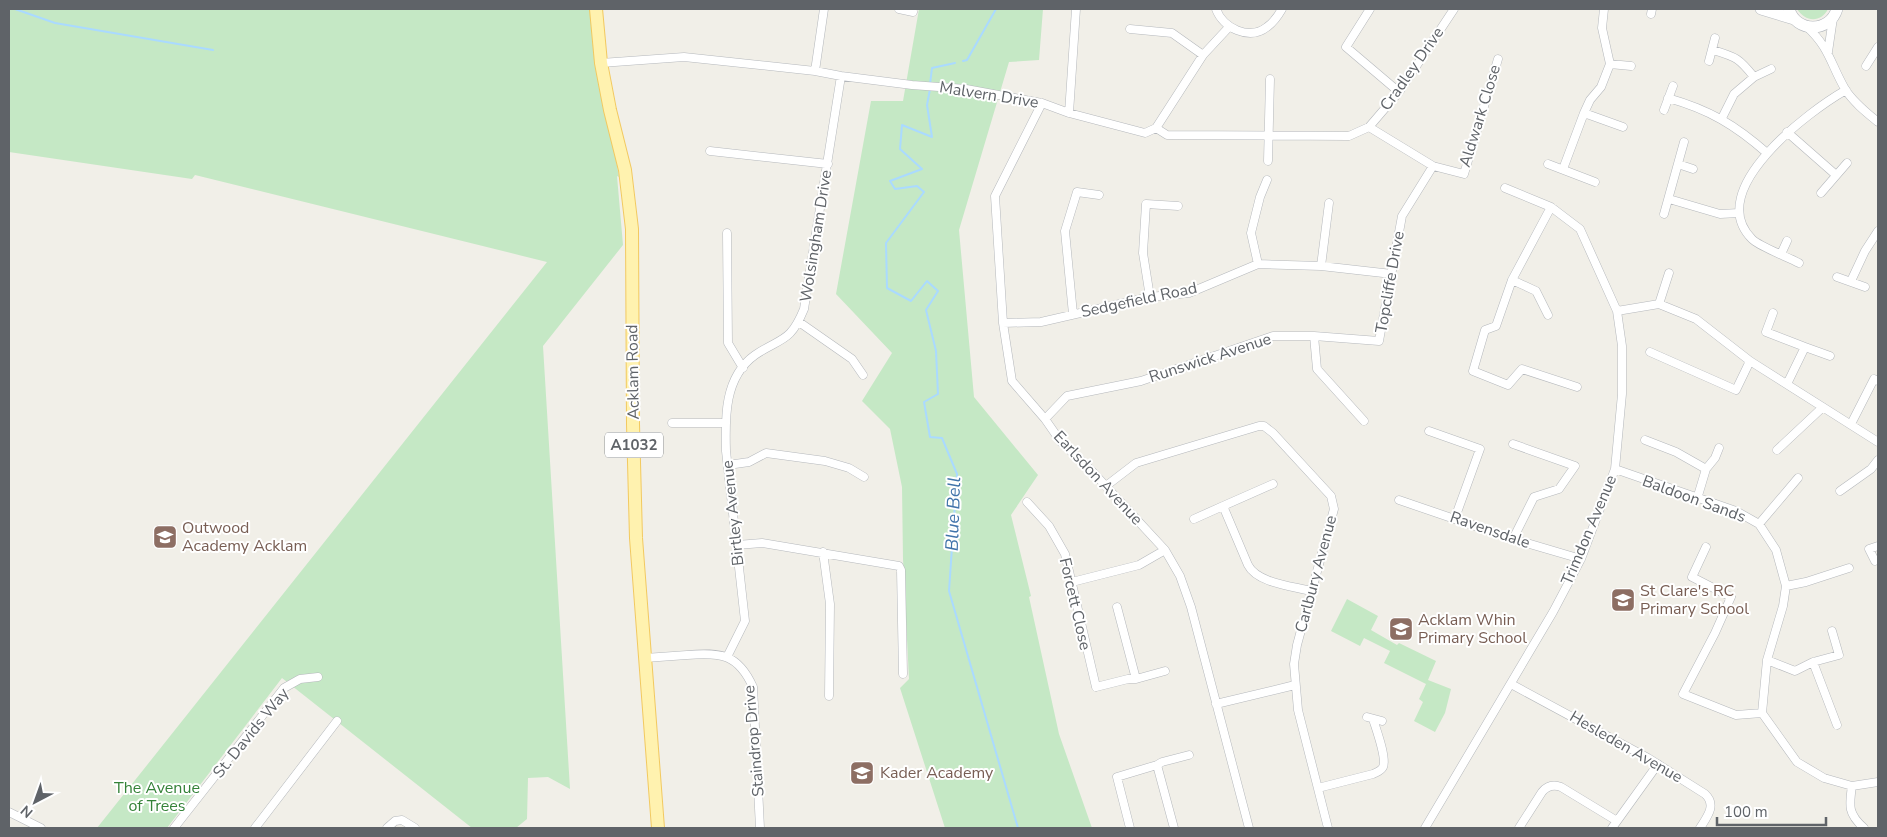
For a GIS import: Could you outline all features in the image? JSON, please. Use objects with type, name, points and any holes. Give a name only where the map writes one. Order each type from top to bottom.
[{"type":"main road","name":"Acklam Road","points":[[596,9],[601,63],[610,110],[625,170],[632,229],[633,424],[636,538],[658,828]]},
{"type":"main road","points":[[1761,9],[1791,14],[1806,26],[1816,27],[1825,25],[1835,14]]},
{"type":"street","points":[[815,70],[824,9]]},
{"type":"street","points":[[899,9],[913,12]]},
{"type":"street","points":[[1069,113],[1076,9]]},
{"type":"street","points":[[1216,9],[1219,18],[1229,27],[1251,33],[1266,28],[1276,19],[1282,9]]},
{"type":"street","points":[[1370,9],[1346,47],[1399,92]]},
{"type":"street","name":"Cradley Drive","points":[[1369,127],[1399,92],[1454,9]]},
{"type":"street","points":[[1563,169],[1584,113],[1590,100],[1600,87],[1610,64],[1602,28],[1604,9]]},
{"type":"street","points":[[1828,52],[1835,14]]},
{"type":"street","points":[[1806,26],[1820,38],[1846,90],[1878,122]]},
{"type":"street","points":[[1156,128],[1203,55],[1229,27]]},
{"type":"street","points":[[1130,29],[1172,33],[1203,55]]},
{"type":"street","points":[[1709,61],[1715,38]]},
{"type":"street","points":[[1866,66],[1875,59],[1878,47]]},
{"type":"street","points":[[1713,50],[1734,56],[1742,62],[1754,77]]},
{"type":"street","name":"Malvern Drive","points":[[601,63],[684,57],[815,70],[841,76],[966,89],[1042,103],[1069,113],[1145,133],[1156,128],[1167,135],[1349,136],[1369,127]]},
{"type":"street","name":"Aldwark Close","points":[[1433,166],[1464,174],[1498,59]]},
{"type":"street","points":[[1610,64],[1631,66]]},
{"type":"street","points":[[1722,118],[1734,94],[1754,77],[1771,69]]},
{"type":"street","name":"Wolsingham Drive","points":[[743,368],[754,356],[782,342],[799,322],[804,309],[841,76]]},
{"type":"street","points":[[1268,161],[1270,79]]},
{"type":"street","points":[[1664,110],[1673,86]]},
{"type":"street","points":[[1799,263],[1752,240],[1742,224],[1739,213],[1741,196],[1745,186],[1767,153],[1787,132],[1809,113],[1846,90]]},
{"type":"street","points":[[1668,98],[1722,118],[1767,153]]},
{"type":"street","name":"Earlsdon Avenue","points":[[1042,103],[995,196],[1003,323],[1012,381],[1045,419],[1061,442],[1106,486],[1165,550],[1180,576],[1249,828]]},
{"type":"street","points":[[1584,113],[1622,127]]},
{"type":"street","points":[[1369,127],[1433,166]]},
{"type":"street","points":[[1787,132],[1836,175]]},
{"type":"street","points":[[1664,214],[1684,142]]},
{"type":"street","points":[[710,151],[828,164]]},
{"type":"street","points":[[1821,193],[1847,163]]},
{"type":"street","points":[[1548,164],[1595,182]]},
{"type":"street","points":[[1678,164],[1693,169]]},
{"type":"street","name":"Topcliffe Drive","points":[[1314,336],[1380,341],[1402,216],[1433,166]]},
{"type":"street","points":[[1258,264],[1251,233],[1260,197],[1267,180]]},
{"type":"street","name":"Trimdon Avenue","points":[[1425,828],[1553,612],[1581,560],[1615,470],[1622,394],[1622,346],[1616,311],[1580,229],[1551,207],[1505,188]]},
{"type":"street","points":[[1073,314],[1065,231],[1077,192],[1099,195]]},
{"type":"street","points":[[1669,199],[1720,214],[1739,213]]},
{"type":"street","points":[[1321,266],[1329,203]]},
{"type":"street","points":[[1150,297],[1143,253],[1146,204],[1178,206]]},
{"type":"street","points":[[1551,207],[1512,280],[1496,326],[1484,330],[1473,371],[1508,385],[1522,369],[1577,387]]},
{"type":"street","points":[[1851,281],[1865,251],[1878,231]]},
{"type":"street","points":[[727,233],[728,342],[743,368]]},
{"type":"street","points":[[1781,254],[1787,241]]},
{"type":"street","name":"Sedgefield Road","points":[[1003,323],[1042,322],[1150,297],[1189,293],[1258,264],[1321,266],[1392,274]]},
{"type":"street","points":[[1659,304],[1669,273]]},
{"type":"street","points":[[1837,277],[1865,287]]},
{"type":"street","points":[[1512,280],[1536,292],[1548,315]]},
{"type":"street","points":[[1616,311],[1659,304],[1696,319],[1750,361],[1878,442]]},
{"type":"street","points":[[1773,313],[1766,332],[1830,356]]},
{"type":"street","points":[[799,322],[852,359],[862,374]]},
{"type":"street","name":"Runswick Avenue","points":[[1045,419],[1067,396],[1141,381],[1273,336],[1314,336]]},
{"type":"street","points":[[1314,336],[1317,369],[1364,421]]},
{"type":"street","points":[[1786,384],[1805,347]]},
{"type":"street","points":[[1650,352],[1736,390],[1750,361]]},
{"type":"street","name":"Birtley Avenue","points":[[728,657],[745,621],[725,423],[730,391],[743,368]]},
{"type":"street","points":[[1851,424],[1874,379],[1878,381]]},
{"type":"street","points":[[1777,450],[1823,407]]},
{"type":"street","points":[[672,423],[725,423]]},
{"type":"street","name":"Carlbury Avenue","points":[[1106,486],[1136,462],[1254,426],[1264,426],[1273,433],[1327,490],[1334,504],[1297,644],[1294,664],[1298,710],[1328,828]]},
{"type":"street","points":[[1429,431],[1480,449],[1455,518]]},
{"type":"street","points":[[1646,440],[1676,452],[1706,469]]},
{"type":"street","points":[[1513,444],[1575,466],[1559,489],[1534,497],[1513,539]]},
{"type":"street","points":[[1697,498],[1706,469],[1715,458],[1719,448]]},
{"type":"street","points":[[728,465],[749,462],[766,454],[825,461],[849,468],[864,476]]},
{"type":"street","points":[[1840,491],[1871,469],[1878,460]]},
{"type":"street","name":"Baldoon Sands","points":[[1615,470],[1736,511],[1759,524],[1776,550],[1786,586],[1783,606],[1767,660],[1762,713]]},
{"type":"street","points":[[1759,524],[1798,478]]},
{"type":"street","points":[[1194,519],[1265,491],[1273,484]]},
{"type":"street","name":"Ravensdale","points":[[1399,500],[1581,560]]},
{"type":"street","name":"Forcett Close","points":[[1027,502],[1054,533],[1064,554],[1096,687],[1128,679],[1136,679]]},
{"type":"street","points":[[1224,506],[1248,565],[1254,574],[1266,580],[1311,591]]},
{"type":"street","points":[[737,546],[762,543],[899,566],[901,570],[903,674]]},
{"type":"street","points":[[1874,561],[1869,549],[1878,546]]},
{"type":"street","points":[[1706,547],[1692,577],[1731,597],[1715,633],[1683,694],[1736,715],[1762,713],[1797,762],[1824,778],[1852,786],[1878,782]]},
{"type":"street","points":[[1072,582],[1139,565],[1165,550]]},
{"type":"street","points":[[823,552],[830,604],[829,696]]},
{"type":"street","points":[[1786,586],[1806,582],[1849,568]]},
{"type":"street","points":[[1117,607],[1136,679],[1165,671]]},
{"type":"street","points":[[1767,660],[1796,671],[1813,662],[1839,655],[1832,631]]},
{"type":"street","points":[[645,658],[713,653],[728,657]]},
{"type":"street","name":"Staindrop Drive","points":[[728,657],[737,663],[746,674],[752,687],[760,828]]},
{"type":"street","points":[[1813,662],[1837,725]]},
{"type":"street","name":"St. Davids Way","points":[[174,828],[284,688],[300,679],[318,677]]},
{"type":"street","points":[[1216,704],[1295,684]]},
{"type":"street","name":"Hesleden Avenue","points":[[1511,684],[1658,764],[1708,797],[1711,804],[1710,812],[1700,828]]},
{"type":"street","points":[[1318,788],[1373,774],[1381,769],[1384,762],[1370,718],[1382,721]]},
{"type":"street","points":[[255,828],[338,721]]},
{"type":"street","points":[[1130,828],[1117,777],[1189,755]]},
{"type":"street","points":[[1612,828],[1658,764]]},
{"type":"street","points":[[1158,765],[1174,828]]},
{"type":"street","points":[[1519,828],[1545,788],[1553,785],[1561,786],[1617,821]]},
{"type":"street","points":[[1852,786],[1850,808],[1854,818],[1864,828]]},
{"type":"street","points":[[9,812],[41,828]]},
{"type":"street","points":[[387,828],[395,821],[402,820],[415,828]]},
{"type":"green space","name":"The Avenue of Trees","points":[[9,9],[590,9],[619,177],[617,176],[623,245],[543,346],[570,789],[548,777],[528,778],[527,819],[516,828],[472,828],[282,678],[167,828],[97,828],[547,262],[195,175],[192,179],[9,152]]},
{"type":"green space","points":[[919,9],[1043,9],[1039,60],[1009,62],[959,230],[974,397],[1038,475],[1011,515],[1031,596],[1029,597],[1059,734],[1092,828],[945,828],[900,688],[909,679],[903,559],[902,487],[890,429],[862,401],[892,353],[836,294],[871,101],[903,101]]},
{"type":"green space","points":[[1797,9],[1828,9],[1821,17],[1813,19],[1804,16]]},
{"type":"green space","points":[[1347,599],[1378,616],[1371,630],[1397,645],[1399,643],[1436,661],[1428,680],[1451,689],[1445,713],[1435,732],[1414,721],[1423,702],[1419,699],[1426,684],[1384,663],[1390,651],[1364,638],[1360,646],[1331,631]]},
{"type":"waterway","points":[[15,9],[55,23],[213,50]]},
{"type":"waterway","name":"Blue Bell","points":[[963,61],[967,60],[996,9]]},
{"type":"waterway","name":"Blue Bell","points":[[930,84],[932,68],[955,63]]},
{"type":"waterway","name":"Blue Bell","points":[[930,89],[927,105],[932,137],[902,125],[900,149],[922,169],[890,181],[895,189],[917,186],[924,192],[886,243],[887,288],[911,301],[927,281],[938,291],[926,310],[936,351],[938,394],[924,402],[930,437],[942,438],[957,474],[949,591],[1018,828]]},
{"type":"place","name":"Outwood Academy Acklam","points":[[165,537]]},
{"type":"place","name":"St Clare's RC Primary School","points":[[1623,600]]},
{"type":"place","name":"Acklam Whin Primary School","points":[[1401,629]]},
{"type":"place","name":"Kader Academy","points":[[862,773]]}]
